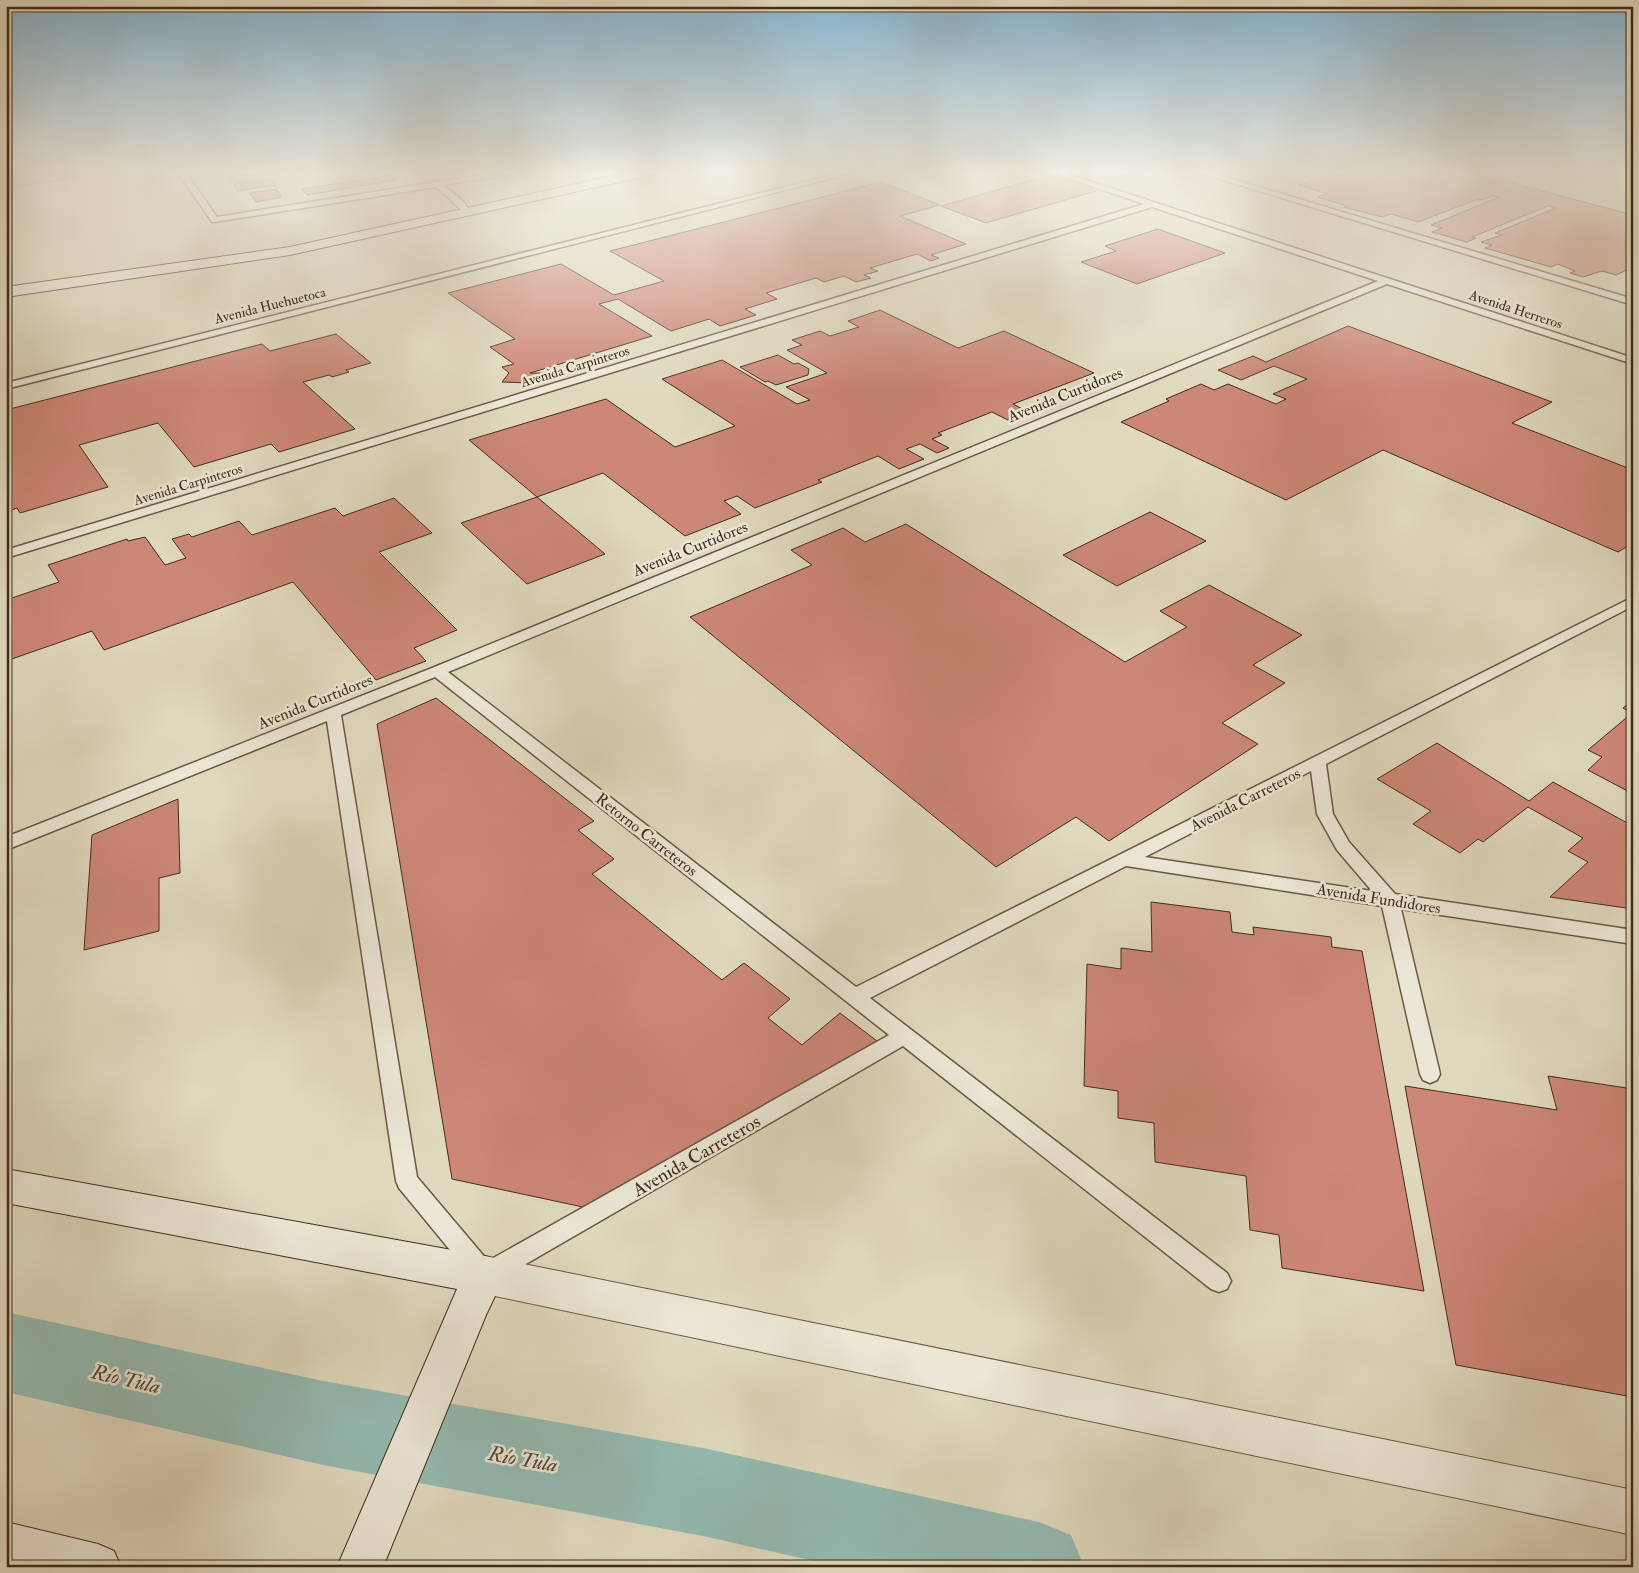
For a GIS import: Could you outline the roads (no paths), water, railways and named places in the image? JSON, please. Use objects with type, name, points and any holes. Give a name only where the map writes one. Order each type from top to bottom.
[{"type":"main road","points":[[6,282],[279,243]]},
{"type":"main road","points":[[6,292],[216,263],[281,252],[317,243]]},
{"type":"main road","points":[[6,1186],[478,1289],[1633,1514]]},
{"type":"main road","points":[[360,1566],[478,1289]]},
{"type":"main road","points":[[6,1545],[98,1567]]},
{"type":"lane","name":"Avenida Huehuetoca","points":[[6,386],[570,243]]},
{"type":"lane","name":"Avenida Carpinteros","points":[[6,554],[1023,243]]},
{"type":"lane","name":"Avenida Herreros","points":[[1272,243],[1633,361]]},
{"type":"lane","points":[[1438,243],[1633,302]]},
{"type":"lane","name":"Avenida Curtidores","points":[[6,844],[437,671],[1386,281]]},
{"type":"lane","name":"Avenida Carreteros","points":[[856,996],[1633,601]]},
{"type":"lane","name":"Retorno Carreteros","points":[[437,671],[1219,1280]]},
{"type":"lane","points":[[333,712],[407,1181],[478,1289]]},
{"type":"lane","points":[[1318,762],[1325,814],[1343,846],[1390,900],[1430,1074]]},
{"type":"lane","name":"Avenida Fundidores","points":[[1125,860],[1633,937]]},
{"type":"lane","name":"Avenida Carreteros","points":[[478,1289],[906,1035]]},
{"type":"waterway","name":"Río Tula","points":[[6,1352],[323,1423],[703,1492],[1039,1567]]}]
